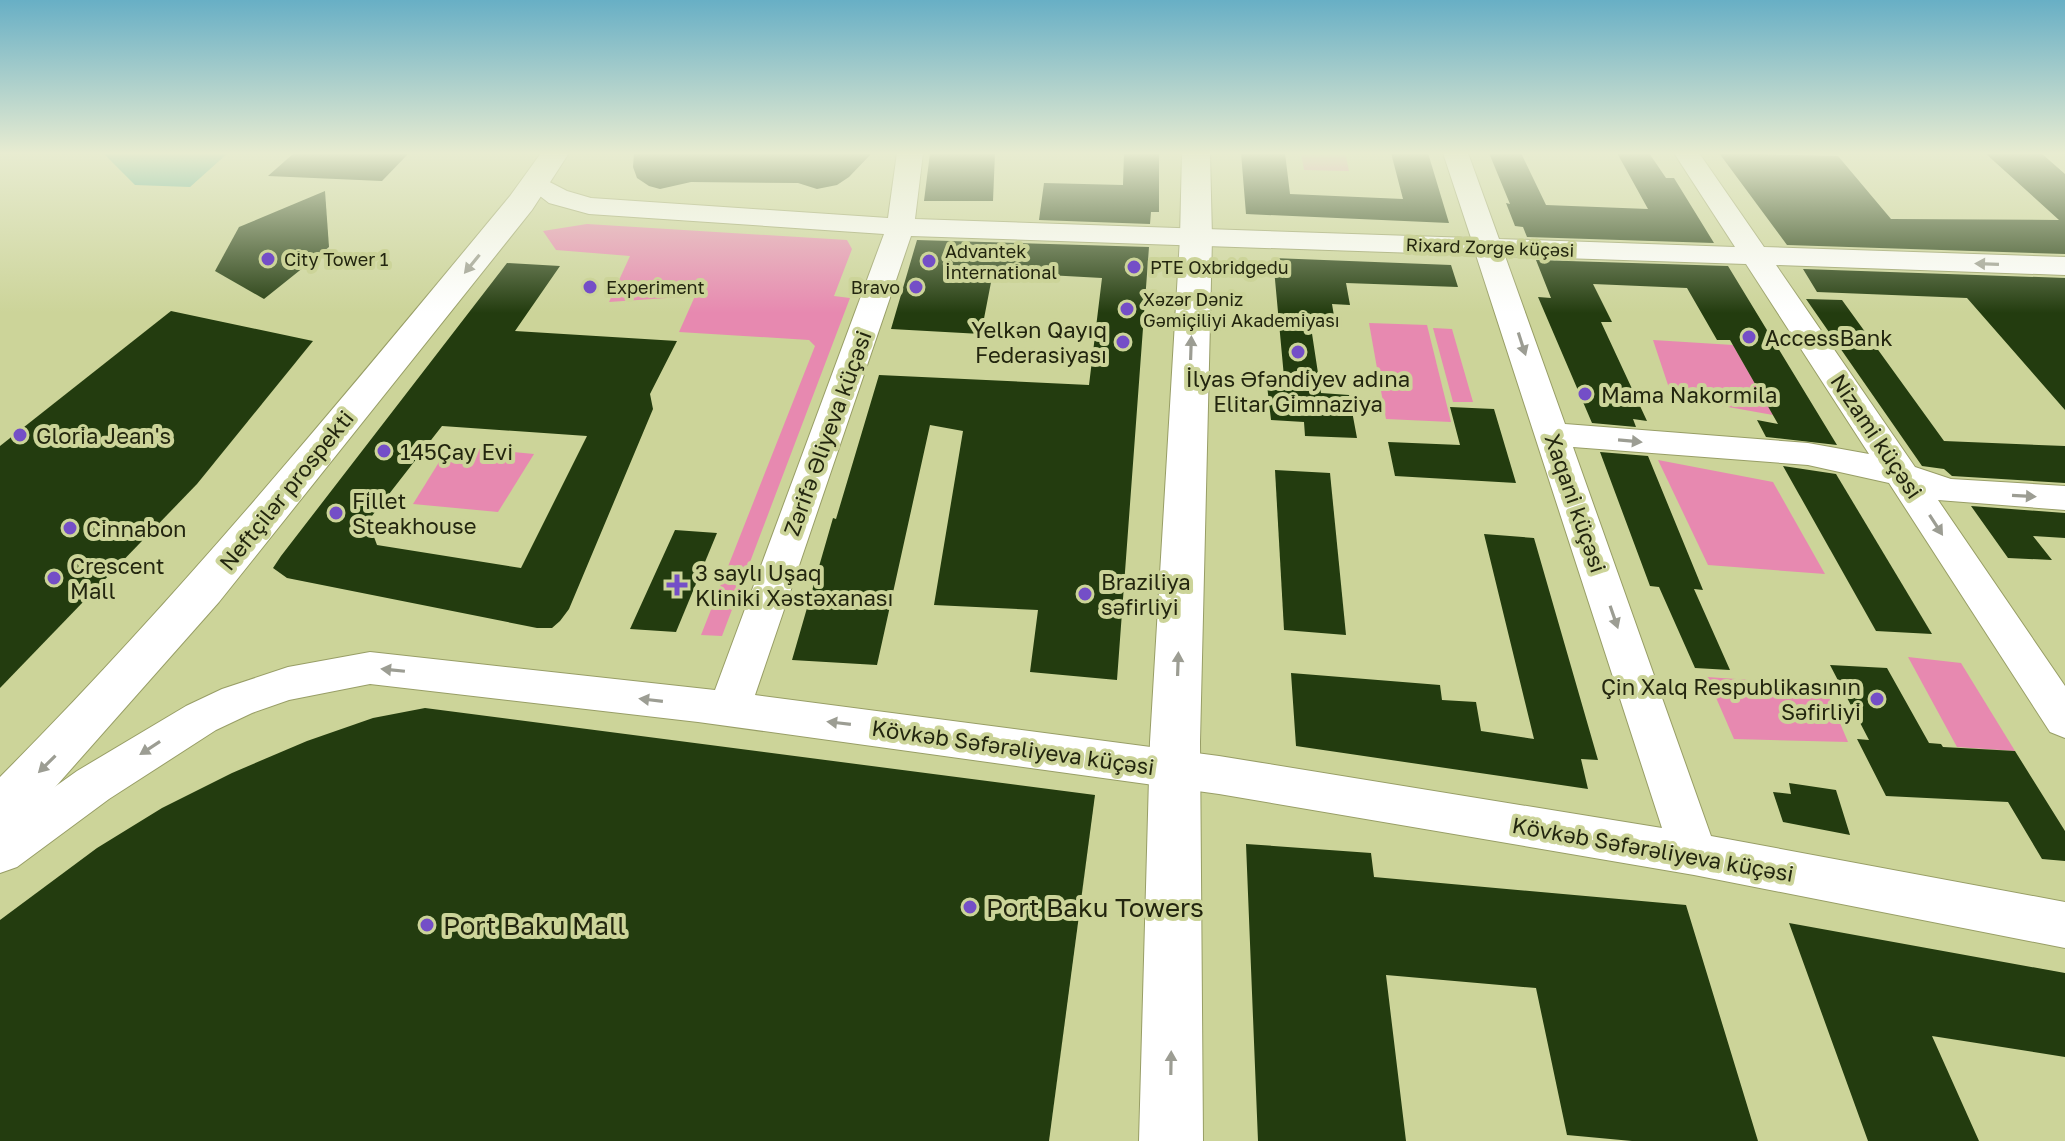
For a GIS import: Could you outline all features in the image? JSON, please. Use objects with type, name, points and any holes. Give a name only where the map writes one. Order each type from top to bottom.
[{"type":"highway","name":"Neftçilər prospekti","points":[[0,812],[93,717],[176,625],[515,206]]},
{"type":"highway","points":[[1171,1141],[1175,742],[1196,206]]},
{"type":"street","name":"Rixard Zorge küçəsi","points":[[595,206],[900,227],[2065,266]]},
{"type":"street","name":"Zərifə Əliyeva küçəsi","points":[[729,710],[900,227],[903,206]]},
{"type":"street","name":"Xaqani küçəsi","points":[[1475,206],[1694,854]]},
{"type":"street","name":"Nizami küçəsi","points":[[1722,206],[2065,720]]},
{"type":"street","points":[[1553,434],[1808,454],[1850,460],[1949,491],[2065,498]]},
{"type":"street","name":"Kövkəb Səfərəliyeva küçəsi","points":[[0,852],[93,785],[187,725],[237,701],[309,678],[370,668],[729,710],[1177,769],[1694,854],[2065,925]]},
{"type":"shaded area","points":[[587,224],[847,240],[852,249],[834,296],[850,298],[722,636],[701,635],[815,346],[809,340],[679,332],[695,296],[609,302],[630,256],[556,250],[543,231]]},
{"type":"shaded area","points":[[1369,323],[1427,325],[1451,422],[1386,419]]},
{"type":"shaded area","points":[[1433,328],[1452,329],[1473,402],[1453,402]]},
{"type":"shaded area","points":[[1653,340],[1733,345],[1773,415],[1672,397]]},
{"type":"shaded area","points":[[449,446],[534,454],[498,512],[413,504]]},
{"type":"shaded area","points":[[1658,460],[1773,482],[1825,574],[1708,565]]},
{"type":"shaded area","points":[[1908,657],[1961,663],[2015,751],[1957,747]]},
{"type":"shaded area","points":[[1707,677],[1824,685],[1848,742],[1734,739]]},
{"type":"building","name":"City Tower 1","points":[[289,206],[326,206],[329,247],[264,299],[215,271],[239,227]]},
{"type":"building","points":[[1041,206],[1159,206],[1159,212],[1151,212],[1150,224],[1039,220]]},
{"type":"building","points":[[1245,206],[1444,206],[1449,223],[1246,214]]},
{"type":"building","points":[[1507,206],[1648,209],[1646,206],[1691,206],[1714,243],[1527,237],[1523,227],[1515,226]]},
{"type":"building","points":[[1758,206],[1880,206],[1891,219],[2059,220],[2044,206],[2065,206],[2065,254],[1787,245]]},
{"type":"building","points":[[917,240],[1149,247],[1117,680],[1030,672],[1038,610],[934,605],[963,431],[930,425],[877,665],[792,660],[879,375],[1089,385],[1102,278],[993,272],[981,334],[891,329]]},
{"type":"building","name":"İlyas Əfəndiyev adına Elitar Gimnaziya","points":[[1273,258],[1451,265],[1458,287],[1346,283],[1350,305],[1332,304],[1336,328],[1311,327],[1321,393],[1349,395],[1357,438],[1305,436],[1304,422],[1271,420],[1266,376],[1284,377]]},
{"type":"building","points":[[1536,260],[1728,266],[1837,445],[1766,437],[1757,420],[1778,424],[1730,340],[1717,340],[1687,288],[1593,284],[1612,322],[1601,322],[1647,421],[1633,419],[1636,427],[1592,423],[1538,297],[1551,298]]},
{"type":"building","points":[[507,263],[560,266],[515,331],[677,341],[650,394],[653,409],[569,609],[552,628],[537,628],[287,578],[273,568]],"holes":[[[442,426],[587,436],[521,568],[377,545],[368,521]]]},
{"type":"building","points":[[1803,269],[2065,278],[2065,410],[1967,298],[1817,292]]},
{"type":"building","points":[[1806,299],[1842,300],[1944,441],[2065,446],[2065,483],[1952,476],[1944,469],[1922,466]]},
{"type":"building","name":"Crescent Mall","points":[[171,311],[313,341],[197,484],[0,688],[0,446]]},
{"type":"building","points":[[1450,407],[1494,409],[1516,483],[1395,476],[1388,442],[1460,445]]},
{"type":"building","points":[[1600,452],[1648,456],[1703,590],[1694,589],[1730,670],[1695,668],[1659,587],[1650,586]]},
{"type":"building","points":[[1783,466],[1836,474],[1932,634],[1876,631]]},
{"type":"building","points":[[1275,470],[1330,473],[1346,635],[1284,630]]},
{"type":"building","points":[[1971,506],[2065,513],[2065,538],[2033,536],[2052,560],[2008,558]]},
{"type":"building","points":[[675,530],[717,533],[676,632],[630,629]]},
{"type":"building","points":[[1484,534],[1534,538],[1598,760],[1581,759],[1588,789],[1296,746],[1291,673],[1440,685],[1442,700],[1476,702],[1481,731],[1534,739]]},
{"type":"building","points":[[1830,665],[1887,668],[1929,743],[1943,747],[2015,751],[2065,831],[2065,861],[2042,859],[2008,802],[1886,796],[1857,739],[1869,740]]},
{"type":"building","name":"Port Baku Towers","points":[[425,708],[1095,795],[1049,1141],[0,1141],[0,920],[97,848],[162,808],[232,773],[307,741],[373,718]]},
{"type":"building","points":[[1789,783],[1836,790],[1850,835],[1783,822],[1773,792],[1791,794]]},
{"type":"building","points":[[1246,844],[1371,853],[1374,877],[1686,905],[1758,1141],[1632,1141],[1567,1135],[1536,988],[1386,975],[1406,1141],[1258,1141]]},
{"type":"building","points":[[1789,923],[2065,973],[2065,1057],[1932,1036],[1979,1141],[1868,1141]]},
{"type":"place","name":"City Tower 1","points":[[268,259]]},
{"type":"place","name":"Advantek İnternational","points":[[929,261]]},
{"type":"place","name":"PTE Oxbridgedu","points":[[1134,267]]},
{"type":"place","name":"Experiment","points":[[590,287]]},
{"type":"place","name":"Bravo","points":[[916,287]]},
{"type":"place","name":"Xəzər Dəniz Gəmiçiliyi Akademiyası","points":[[1127,309]]},
{"type":"place","name":"AccessBank","points":[[1749,337]]},
{"type":"place","name":"Yelkən Qayıq Federasiyası","points":[[1123,342]]},
{"type":"place","name":"İlyas Əfəndiyev adına Elitar Gimnaziya","points":[[1298,352]]},
{"type":"place","name":"Mama Nakormila","points":[[1585,394]]},
{"type":"place","name":"Gloria Jean's","points":[[20,435]]},
{"type":"place","name":"145Çay Evi","points":[[384,451]]},
{"type":"place","name":"Fillet Steakhouse","points":[[336,513]]},
{"type":"place","name":"Cinnabon","points":[[70,528]]},
{"type":"place","name":"Crescent Mall","points":[[54,578]]},
{"type":"place","name":"3 saylı Uşaq Kliniki Xəstəxanası","points":[[677,585]]},
{"type":"place","name":"Braziliya səfirliyi","points":[[1085,594]]},
{"type":"place","name":"Çin Xalq Respublikasının Səfirliyi","points":[[1877,699]]},
{"type":"place","name":"Port Baku Towers","points":[[970,907]]},
{"type":"place","name":"Port Baku Mall","points":[[427,925]]}]
